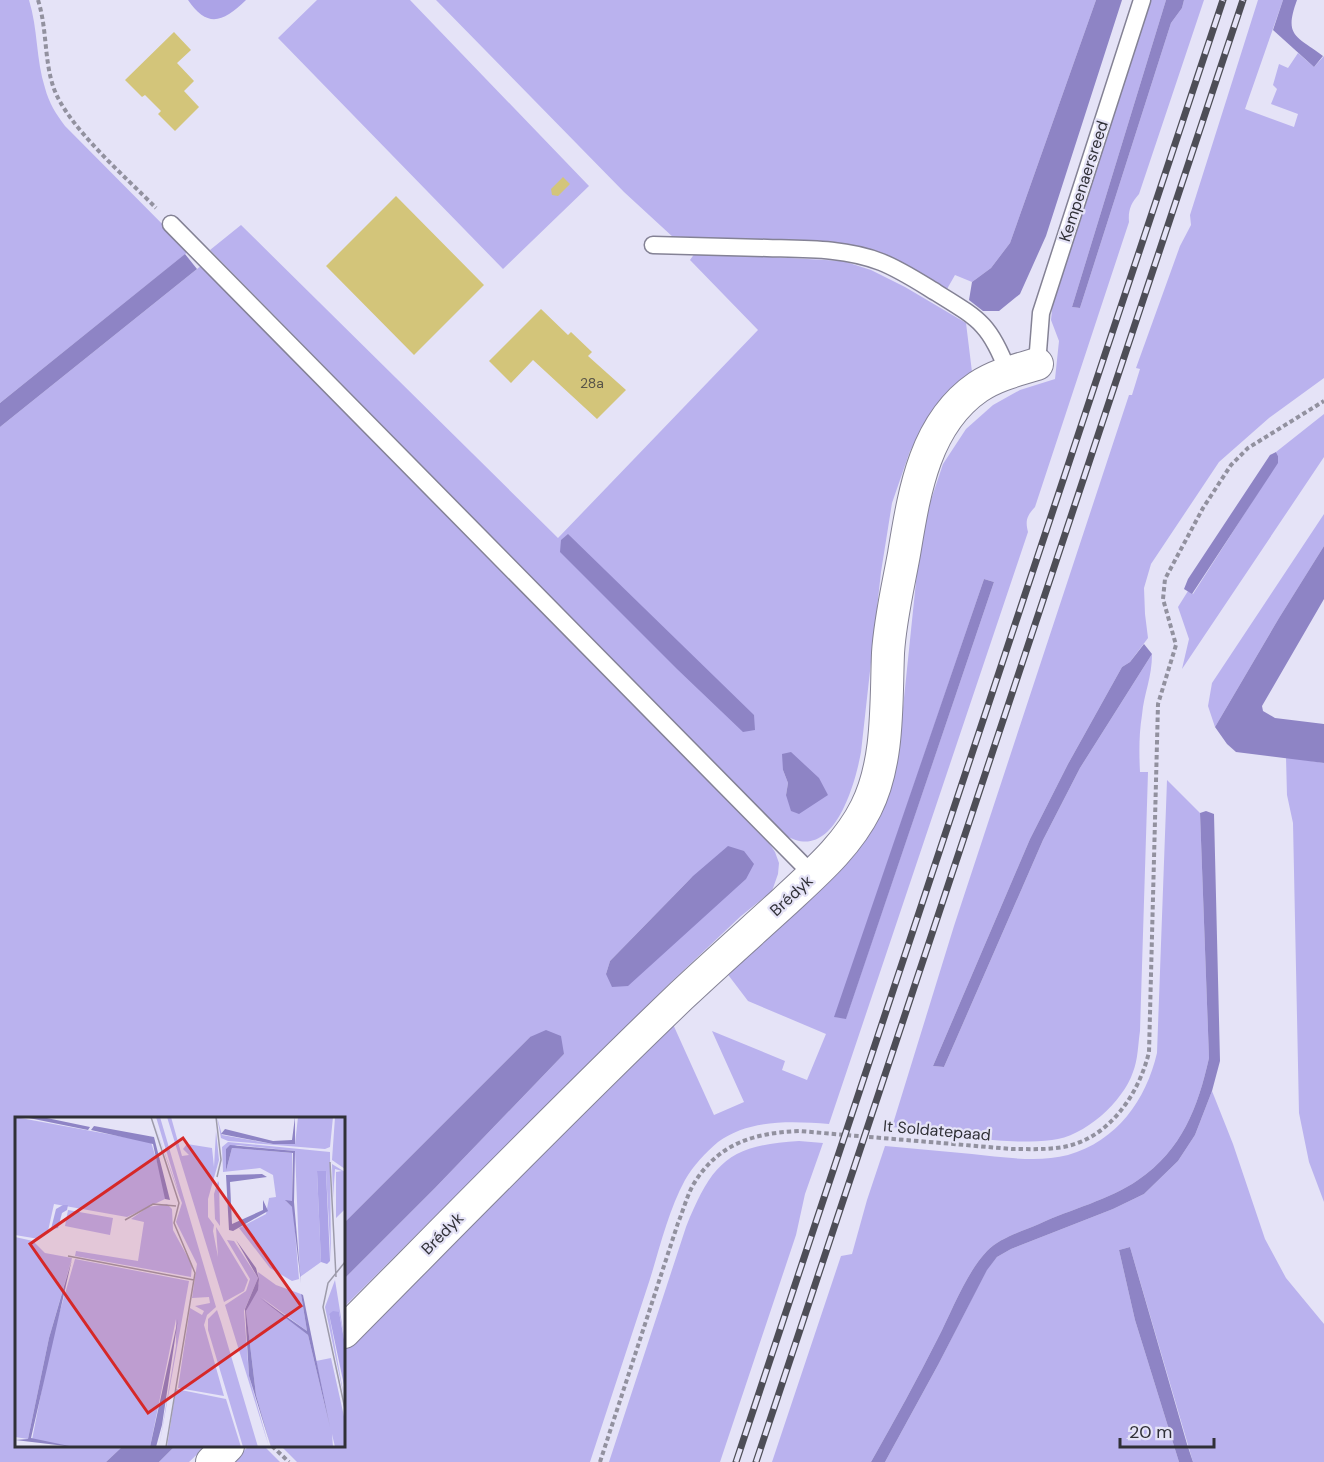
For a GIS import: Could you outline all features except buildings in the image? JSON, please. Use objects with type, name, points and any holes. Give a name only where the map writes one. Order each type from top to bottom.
[{"type":"street","name":"Brédyk","points":[[345,1331],[682,995],[813,875],[847,840],[867,807],[879,770],[889,641],[913,502],[925,459],[936,434],[953,410],[978,387],[1022,368]]},
{"type":"street","points":[[212,1462],[227,1447]]},
{"type":"lane","name":"Kempenaersreed","points":[[1022,368],[1142,0]]},
{"type":"lane","points":[[171,224],[813,875]]},
{"type":"lane","points":[[653,245],[805,249],[851,254],[880,262],[905,274],[970,314],[987,328],[999,348],[1022,368]]},
{"type":"path","points":[[38,0],[49,70],[62,107],[84,134],[171,224]]},
{"type":"path","name":"It Soldatepaad","points":[[600,1462],[693,1185],[709,1164],[725,1149],[746,1139],[772,1133],[799,1131],[1012,1149],[1065,1146],[1085,1139],[1102,1128],[1120,1113],[1132,1096],[1144,1071],[1149,1052],[1158,704],[1176,645],[1163,599],[1165,579],[1203,508],[1231,465],[1248,448],[1324,401]]},
{"type":"path","points":[[273,1447],[289,1462]]},
{"type":"shaded area","points":[[0,0],[29,0],[45,88],[53,108],[65,126],[189,251],[0,403]]},
{"type":"shaded area","points":[[188,0],[246,0],[223,17],[209,19],[195,9]]},
{"type":"shaded area","points":[[317,0],[410,0],[589,186],[503,269],[278,38]]},
{"type":"shaded area","points":[[436,0],[1096,0],[1010,243],[991,268],[972,282],[955,275],[947,289],[878,255],[847,244],[806,240],[674,238],[624,192]]},
{"type":"shaded area","points":[[1096,0],[1122,0],[1046,236],[1020,294],[999,311],[983,311],[969,300],[972,282],[991,268],[1010,243]]},
{"type":"shaded area","points":[[1150,0],[1166,0],[1072,307],[1080,308],[1171,23],[1182,8],[1184,0],[1204,0],[1139,194],[1131,207],[1129,222],[1035,507],[1027,518],[1028,532],[829,1124],[786,1122],[743,1129],[718,1142],[692,1170],[679,1191],[670,1216],[590,1462],[297,1462],[282,1447],[345,1447],[345,1350],[672,1022],[714,1115],[744,1102],[712,1031],[785,1061],[782,1070],[807,1080],[826,1034],[748,1001],[726,972],[853,854],[878,819],[890,792],[898,756],[917,572],[926,515],[943,464],[966,429],[993,405],[1020,390],[1055,379],[1059,341],[1051,320],[1053,300]],"holes":[[[984,579],[994,582],[846,1018],[835,1017]]]},
{"type":"shaded area","points":[[1166,0],[1184,0],[1182,8],[1171,23],[1080,308],[1072,307]]},
{"type":"shaded area","points":[[1258,0],[1283,0],[1245,109],[1294,127],[1298,114],[1271,104],[1277,89],[1273,85],[1279,64],[1288,68],[1298,53],[1314,67],[1324,56],[1324,378],[1269,418],[1219,462],[1151,564],[1144,588],[1148,638],[1130,662],[1122,667],[1068,764],[1030,839],[933,1066],[944,1067],[1043,840],[1080,768],[1152,654],[1151,671],[1143,707],[1139,750],[1140,772],[1148,772],[1140,1031],[1135,1067],[1121,1095],[1101,1116],[1077,1132],[1052,1140],[1012,1141],[972,1138],[892,1127],[954,926],[1129,395],[1132,395],[1140,369],[1136,368],[1180,246],[1191,225],[1190,215]]},
{"type":"shaded area","points":[[1283,0],[1297,0],[1293,12],[1292,28],[1299,39],[1323,56],[1314,67],[1273,30]]},
{"type":"shaded area","points":[[241,225],[558,538],[758,330],[690,260],[695,253],[843,261],[871,270],[905,287],[966,323],[972,372],[940,404],[910,451],[892,503],[881,572],[861,752],[847,801],[829,831],[816,839],[802,841],[785,835],[210,250]],"holes":[[[783,770],[828,795],[786,795],[788,783]]]},
{"type":"shaded area","points":[[185,254],[197,269],[0,427],[0,403]]},
{"type":"shaded area","points":[[202,265],[753,824],[775,852],[779,863],[778,874],[772,891],[741,916],[669,984],[345,1306],[345,1278],[564,1054],[530,1037],[345,1222],[345,1117],[15,1117],[15,1447],[122,1447],[106,1462],[0,1462],[0,427]],"holes":[[[693,876],[606,974],[610,961]]]},
{"type":"shaded area","points":[[1324,414],[1324,457],[1182,669],[1189,639],[1178,607],[1188,591],[1193,594],[1277,463],[1276,452]]},
{"type":"shaded area","points":[[1276,452],[1278,463],[1192,594],[1184,589],[1188,579],[1270,455]]},
{"type":"shaded area","points":[[1324,514],[1324,546],[1215,727],[1208,706],[1212,683]]},
{"type":"shaded area","points":[[568,534],[754,715],[755,730],[743,732],[560,552],[561,540]]},
{"type":"shaded area","points":[[1324,546],[1324,599],[1262,706],[1263,711],[1275,718],[1324,724],[1324,763],[1236,752],[1215,727]]},
{"type":"shaded area","points":[[984,579],[994,582],[846,1019],[834,1017]]},
{"type":"shaded area","points":[[1144,644],[1152,654],[1080,768],[1043,840],[944,1067],[933,1066],[1030,839],[1068,764],[1122,667],[1130,662]]},
{"type":"shaded area","points":[[791,752],[819,778],[828,795],[799,814],[791,811],[786,795],[788,783],[783,770],[782,754]]},
{"type":"shaded area","points":[[1286,757],[1324,763],[1324,1202],[1309,1162],[1299,1113],[1293,823],[1287,795]]},
{"type":"shaded area","points":[[1167,780],[1200,813],[1209,1058],[1199,1094],[1186,1126],[1166,1155],[1153,1168],[1127,1187],[1011,1235],[987,1251],[966,1281],[922,1369],[871,1462],[772,1462],[841,1256],[852,1254],[885,1146],[1020,1159],[1045,1159],[1068,1155],[1101,1140],[1115,1129],[1137,1102],[1157,1053]]},
{"type":"shaded area","points":[[1206,811],[1214,814],[1220,1061],[1212,1091],[1195,1135],[1178,1161],[1144,1194],[1113,1209],[1011,1249],[997,1257],[987,1270],[885,1462],[871,1462],[922,1369],[966,1281],[987,1251],[1012,1235],[1127,1187],[1153,1168],[1166,1155],[1186,1126],[1199,1094],[1209,1058],[1200,813]]},
{"type":"shaded area","points":[[728,846],[744,851],[754,864],[746,879],[628,986],[612,987],[606,974],[610,961],[693,876]]},
{"type":"shaded area","points":[[546,1030],[561,1036],[564,1054],[345,1278],[345,1222],[530,1037]]},
{"type":"shaded area","points":[[1212,1091],[1233,1144],[1265,1239],[1286,1278],[1324,1324],[1324,1462],[1193,1462],[1130,1247],[1119,1250],[1135,1320],[1179,1462],[885,1462],[987,1269],[997,1257],[1011,1249],[1113,1209],[1144,1194],[1178,1161],[1195,1135]]},
{"type":"shaded area","points":[[799,1141],[823,1143],[805,1194],[796,1235],[720,1462],[609,1462],[686,1227],[705,1187],[714,1173],[739,1153],[775,1143]]},
{"type":"shaded area","points":[[1130,1247],[1193,1462],[1179,1462],[1135,1320],[1119,1250]]},
{"type":"shaded area","points":[[122,1447],[174,1447],[159,1462],[106,1462]]},
{"type":"shaded area","points":[[174,1447],[205,1447],[189,1462],[159,1462]]},
{"type":"shaded area","points":[[248,1447],[265,1447],[280,1462],[232,1462]]},
{"type":"railway","points":[[736,1462],[1223,0]]},
{"type":"railway","points":[[756,1462],[1243,0]]}]
